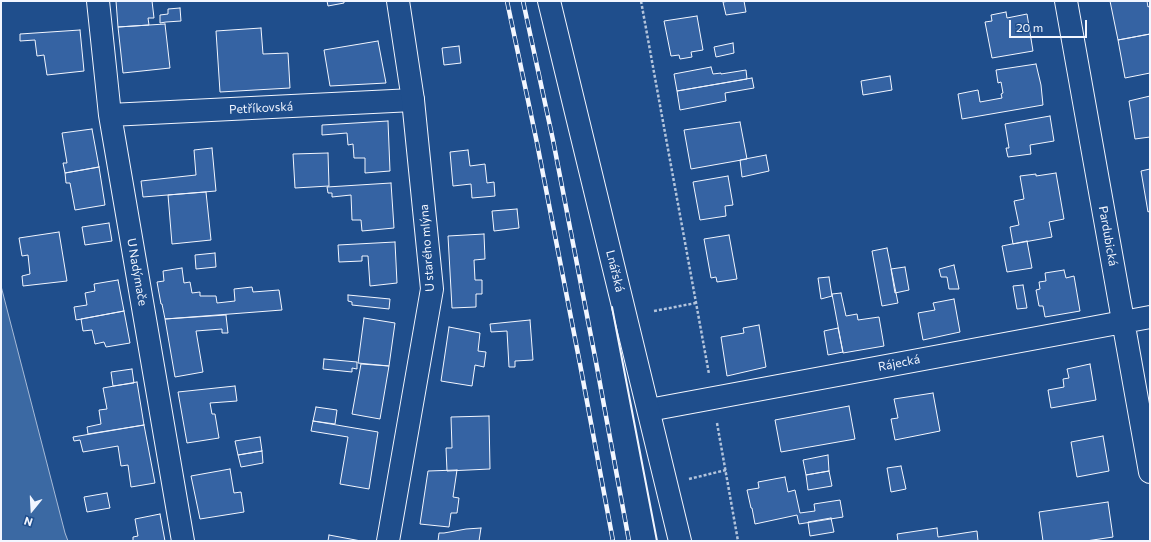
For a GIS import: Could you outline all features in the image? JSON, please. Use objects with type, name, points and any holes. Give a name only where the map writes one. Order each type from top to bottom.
[{"type":"street","name":"U Nadýmače","points":[[98,1],[110,115],[183,541]]},
{"type":"street","name":"U starého mlýna","points":[[388,541],[432,289],[413,100],[398,1]]},
{"type":"street","name":"Lnářská","points":[[549,1],[680,541]]},
{"type":"street","name":"Pardubická","points":[[1066,1],[1150,472]]},
{"type":"street","name":"Petříkovská","points":[[110,115],[413,100]]},
{"type":"street","name":"Rájecká","points":[[649,410],[1150,317]]},
{"type":"path","points":[[641,1],[738,541]]},
{"type":"path","points":[[654,311],[696,303]]},
{"type":"path","points":[[666,485],[726,470]]},
{"type":"water","points":[[1,286],[65,533],[68,541],[1,541]]},
{"type":"building","points":[[116,1],[152,1],[154,18],[148,18],[149,25],[118,27]]},
{"type":"building","points":[[327,1],[344,1],[344,3],[328,6]]},
{"type":"building","points":[[744,1],[746,12],[726,15],[723,2]]},
{"type":"building","points":[[1110,1],[1147,1],[1148,7],[1150,6],[1150,34],[1118,40]]},
{"type":"building","points":[[180,8],[181,21],[160,23],[160,15],[168,14],[168,9]]},
{"type":"building","points":[[1006,12],[1007,18],[1027,14],[1033,51],[992,58],[985,22],[992,21],[991,15]]},
{"type":"building","points":[[697,16],[703,50],[691,52],[692,57],[680,59],[679,55],[671,56],[664,21]]},
{"type":"building","points":[[165,24],[170,68],[123,73],[118,27]]},
{"type":"building","points":[[261,28],[263,54],[288,53],[290,88],[220,92],[216,31]]},
{"type":"building","points":[[80,30],[84,71],[47,75],[44,55],[37,56],[35,40],[20,41],[20,34]]},
{"type":"building","points":[[1150,34],[1150,73],[1125,78],[1118,40]]},
{"type":"building","points":[[378,41],[386,83],[330,86],[324,50]]},
{"type":"building","points":[[733,43],[734,53],[716,57],[714,47]]},
{"type":"building","points":[[459,46],[461,63],[444,65],[442,48]]},
{"type":"building","points":[[1036,64],[1041,85],[1043,105],[962,119],[958,94],[978,90],[980,102],[1002,98],[1001,94],[1003,93],[1001,82],[998,83],[996,70]]},
{"type":"building","points":[[711,67],[713,74],[746,70],[747,79],[677,91],[674,74]]},
{"type":"building","points":[[890,76],[892,90],[863,95],[861,81]]},
{"type":"building","points":[[752,78],[754,88],[725,93],[726,101],[680,110],[677,91]]},
{"type":"building","points":[[1150,96],[1150,137],[1135,139],[1129,101]]},
{"type":"building","points":[[1050,116],[1054,141],[1030,145],[1031,154],[1008,157],[1006,148],[1009,148],[1005,124]]},
{"type":"building","points":[[388,121],[390,171],[365,173],[365,158],[354,158],[353,144],[348,145],[347,133],[322,135],[322,125]]},
{"type":"building","points":[[740,122],[747,159],[691,169],[684,130]]},
{"type":"building","points":[[92,129],[99,167],[65,173],[63,163],[67,163],[62,133]]},
{"type":"building","points":[[212,148],[216,191],[143,197],[141,181],[196,175],[194,150]]},
{"type":"building","points":[[468,150],[470,166],[485,164],[487,183],[494,182],[495,196],[472,198],[471,184],[453,186],[450,152]]},
{"type":"building","points":[[328,153],[329,186],[295,188],[293,154]]},
{"type":"building","points":[[766,155],[769,171],[742,177],[740,160]]},
{"type":"building","points":[[99,167],[105,205],[75,210],[70,183],[66,183],[65,173]]},
{"type":"building","points":[[1150,169],[1150,211],[1148,212],[1141,171]]},
{"type":"building","points":[[1056,173],[1064,219],[1049,222],[1052,237],[1013,244],[1010,227],[1019,225],[1014,201],[1024,199],[1020,176],[1036,174],[1036,176]]},
{"type":"building","points":[[728,176],[733,205],[725,206],[726,216],[700,220],[693,182]]},
{"type":"building","points":[[391,183],[394,228],[362,231],[361,220],[352,220],[351,195],[332,197],[332,193],[328,193],[327,187]]},
{"type":"building","points":[[206,192],[211,240],[172,244],[168,195]]},
{"type":"building","points":[[517,209],[519,228],[494,231],[492,211]]},
{"type":"building","points":[[109,223],[112,241],[85,245],[82,227]]},
{"type":"building","points":[[59,232],[67,281],[23,286],[22,276],[30,274],[28,255],[22,256],[19,238]]},
{"type":"building","points":[[484,234],[485,259],[474,260],[475,280],[482,280],[482,294],[476,294],[476,307],[452,308],[448,236]]},
{"type":"building","points":[[729,235],[737,279],[717,282],[716,277],[711,278],[704,239]]},
{"type":"building","points":[[1027,241],[1032,268],[1007,272],[1002,246]]},
{"type":"building","points":[[395,242],[397,283],[370,286],[368,256],[362,256],[362,261],[339,262],[338,245]]},
{"type":"building","points":[[887,248],[898,303],[882,306],[872,251]]},
{"type":"building","points":[[215,253],[216,267],[196,269],[195,255]]},
{"type":"building","points":[[954,265],[959,289],[949,289],[947,277],[941,277],[939,269]]},
{"type":"building","points":[[905,267],[909,290],[895,293],[891,269]]},
{"type":"building","points":[[182,268],[184,283],[190,282],[192,293],[200,292],[200,296],[216,296],[217,303],[235,301],[234,289],[252,287],[253,292],[279,290],[282,310],[165,319],[157,282],[164,281],[163,271]]},
{"type":"building","points":[[1064,270],[1066,278],[1074,276],[1080,311],[1045,317],[1043,306],[1039,306],[1036,290],[1040,289],[1039,282],[1046,281],[1045,273]]},
{"type":"building","points":[[829,277],[832,296],[821,299],[818,278]]},
{"type":"building","points":[[118,280],[124,311],[76,320],[74,307],[87,305],[85,293],[95,291],[94,284]]},
{"type":"building","points":[[1023,285],[1027,308],[1017,309],[1013,286]]},
{"type":"building","points":[[841,293],[846,316],[857,314],[858,320],[879,317],[884,346],[843,353],[832,294]]},
{"type":"building","points":[[348,295],[390,299],[389,309],[352,305],[352,302],[348,301]]},
{"type":"building","points":[[954,299],[960,332],[923,340],[918,313],[935,310],[933,303]]},
{"type":"building","points":[[124,311],[130,343],[106,347],[104,342],[95,344],[92,330],[83,331],[81,319]]},
{"type":"building","points":[[226,315],[228,333],[222,333],[222,329],[196,331],[203,372],[175,377],[165,319]]},
{"type":"building","points":[[364,318],[395,323],[389,366],[358,363]]},
{"type":"building","points":[[530,320],[533,360],[515,361],[515,367],[509,367],[507,331],[491,332],[490,324]]},
{"type":"building","points":[[759,325],[766,367],[727,376],[721,337],[744,333],[743,328]]},
{"type":"building","points":[[449,327],[480,333],[478,351],[486,352],[484,367],[475,365],[472,386],[441,381]]},
{"type":"building","points":[[838,328],[843,352],[828,355],[824,331]]},
{"type":"building","points":[[324,359],[357,362],[357,369],[352,368],[352,372],[323,369]]},
{"type":"building","points":[[361,364],[389,366],[380,419],[352,414]]},
{"type":"building","points":[[1090,364],[1096,400],[1051,408],[1048,390],[1064,387],[1063,379],[1069,378],[1067,369]]},
{"type":"building","points":[[132,369],[134,383],[113,386],[111,372]]},
{"type":"building","points":[[137,382],[144,425],[88,434],[87,427],[101,424],[99,410],[107,409],[103,388]]},
{"type":"building","points":[[235,386],[237,401],[210,403],[212,414],[215,414],[219,438],[187,443],[178,392]]},
{"type":"building","points":[[933,393],[940,431],[895,440],[891,419],[898,418],[894,399]]},
{"type":"building","points":[[849,406],[855,439],[781,452],[775,420]]},
{"type":"building","points":[[316,407],[337,410],[335,424],[313,421]]},
{"type":"building","points":[[489,416],[490,469],[447,471],[446,448],[452,448],[451,417]]},
{"type":"building","points":[[313,421],[378,432],[369,489],[340,484],[348,437],[311,431]]},
{"type":"building","points":[[144,425],[155,483],[131,487],[128,465],[121,466],[118,446],[83,452],[80,440],[74,441],[73,437]]},
{"type":"building","points":[[1103,436],[1109,471],[1077,477],[1071,442]]},
{"type":"building","points":[[260,437],[262,451],[238,455],[235,441]]},
{"type":"building","points":[[262,451],[263,463],[241,467],[238,455]]},
{"type":"building","points":[[828,455],[829,471],[806,475],[803,460]]},
{"type":"building","points":[[901,466],[906,489],[891,492],[887,468]]},
{"type":"building","points":[[230,469],[234,493],[241,492],[244,512],[200,519],[191,476]]},
{"type":"building","points":[[457,470],[453,497],[459,498],[457,513],[451,513],[449,527],[420,524],[428,471]]},
{"type":"building","points":[[829,471],[832,486],[808,490],[806,475]]},
{"type":"building","points":[[785,477],[788,492],[795,490],[800,513],[815,511],[814,504],[840,500],[843,517],[799,524],[797,515],[755,524],[747,490],[759,488],[758,482]]},
{"type":"building","points":[[107,493],[110,508],[87,512],[84,497]]},
{"type":"building","points":[[1108,502],[1113,537],[1086,541],[1043,541],[1039,512]]},
{"type":"building","points":[[160,514],[165,541],[133,541],[133,537],[138,536],[135,519]]},
{"type":"building","points":[[831,518],[834,532],[810,536],[808,522]]},
{"type":"building","points":[[481,528],[479,541],[438,541],[439,533]]},
{"type":"building","points":[[937,528],[938,537],[977,531],[978,541],[898,541],[897,534]]},
{"type":"building","points":[[329,535],[361,541],[328,541]]},
{"type":"railway","points":[[507,1],[537,143],[613,541]]},
{"type":"railway","points":[[523,1],[553,140],[629,541]]},
{"type":"wall","points":[[612,307],[657,541]]}]
